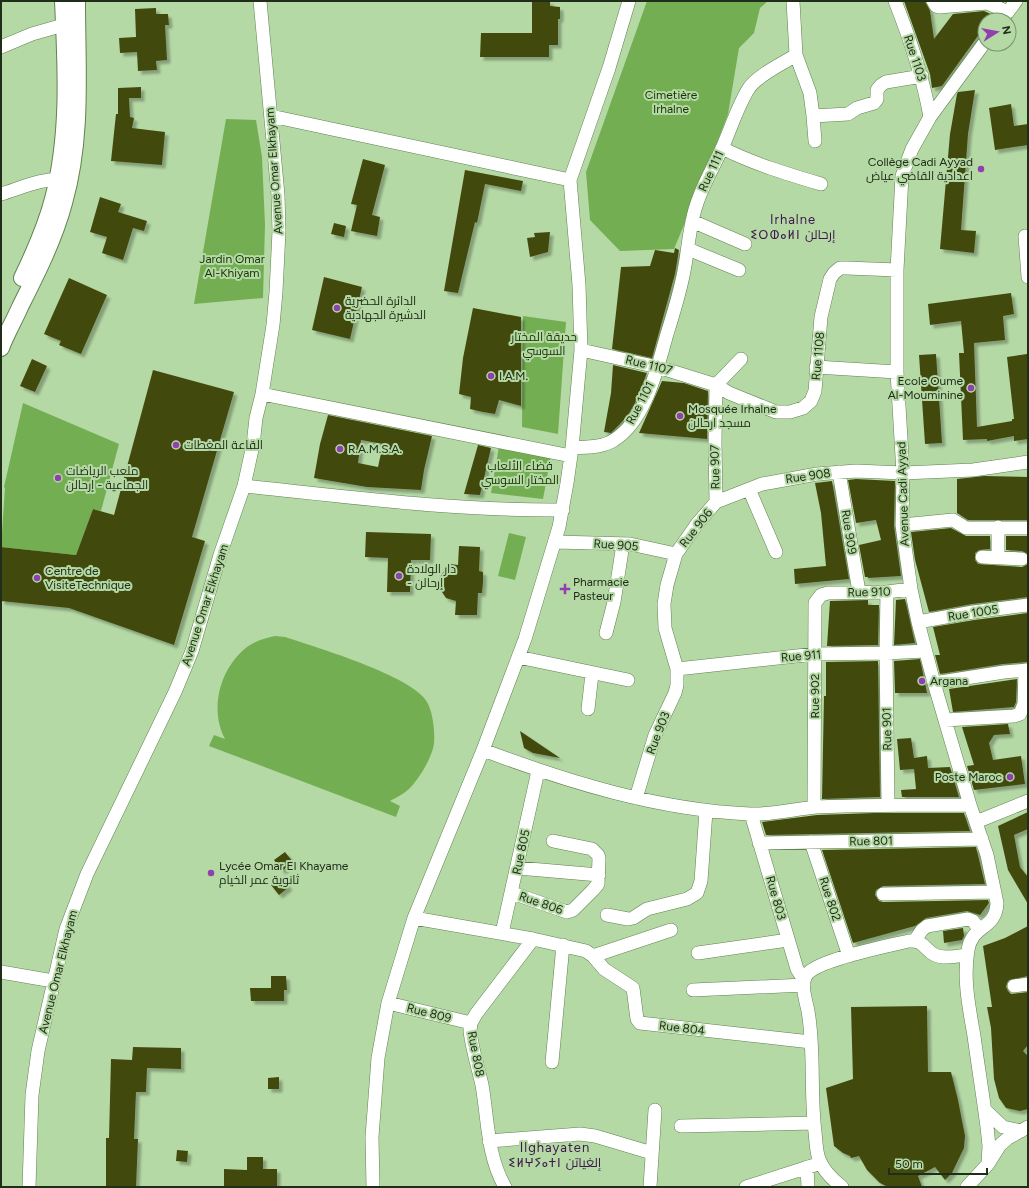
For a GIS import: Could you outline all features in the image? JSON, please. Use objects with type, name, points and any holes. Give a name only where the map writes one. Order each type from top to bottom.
[{"type":"main road","points":[[1,322],[33,255],[53,200],[64,180],[77,132],[78,85],[71,22],[64,1]]},
{"type":"main road","points":[[71,22],[77,1]]},
{"type":"main road","points":[[1,348],[45,255],[64,204],[64,180]]},
{"type":"street","name":"Avenue Omar Elkhayam","points":[[29,1187],[32,1095],[38,1051],[66,929],[87,874],[175,692],[192,651],[220,555],[244,486],[253,445],[256,418],[262,394],[273,325],[279,231],[278,195],[260,1]]},
{"type":"street","points":[[373,1187],[372,1137],[378,1058],[388,1003],[414,918],[483,750],[518,657],[556,542],[563,510],[572,452],[581,350],[580,285],[570,180],[609,68],[629,1]]},
{"type":"street","points":[[793,1],[796,55],[810,93],[814,141]]},
{"type":"street","name":"Rue 1103","points":[[895,1],[916,54],[930,117]]},
{"type":"street","points":[[933,1],[936,6],[939,7],[987,3],[999,12]]},
{"type":"street","points":[[1008,12],[1016,1]]},
{"type":"street","points":[[1,47],[32,34],[71,22]]},
{"type":"street","name":"Avenue Cadi Ayyad","points":[[968,951],[975,934],[979,929],[988,924],[994,917],[997,910],[995,892],[982,839],[970,805],[934,683],[911,589],[902,525],[903,473],[897,372],[897,270],[902,176],[912,149],[930,117],[978,52]]},
{"type":"street","name":"Rue 1111","points":[[658,367],[683,276],[692,221],[702,190],[749,88],[757,79],[796,55]]},
{"type":"street","points":[[813,116],[848,114],[857,108],[874,103],[877,99],[877,90],[886,82],[922,76]]},
{"type":"street","points":[[271,116],[570,180]]},
{"type":"street","points":[[722,148],[759,165],[820,184]]},
{"type":"street","points":[[1,194],[31,184],[64,180]]},
{"type":"street","points":[[692,221],[745,244]]},
{"type":"street","points":[[1025,236],[1028,276]]},
{"type":"street","points":[[688,249],[739,270]]},
{"type":"street","name":"Rue 1108","points":[[716,385],[729,393],[776,412],[790,412],[803,408],[811,401],[815,391],[816,367],[825,298],[830,280],[834,273],[840,268],[897,270]]},
{"type":"street","name":"Rue 1107","points":[[581,350],[658,367],[716,385]]},
{"type":"street","points":[[716,385],[741,359]]},
{"type":"street","name":"Rue 1101","points":[[262,394],[572,452],[612,442],[624,433],[640,409],[658,367]]},
{"type":"street","points":[[816,367],[897,372]]},
{"type":"street","name":"Rue 907","points":[[716,385],[716,502]]},
{"type":"street","name":"Rue 908","points":[[716,502],[762,484],[791,478],[856,471],[903,473],[973,470],[1028,462]]},
{"type":"street","name":"Rue 909","points":[[840,472],[859,592]]},
{"type":"street","points":[[244,486],[444,506],[519,510],[563,510]]},
{"type":"street","points":[[749,489],[776,552]]},
{"type":"street","name":"Rue 906","points":[[677,668],[665,628],[664,604],[667,585],[676,554],[697,524],[716,502]]},
{"type":"street","points":[[902,525],[953,520],[966,528],[1028,528]]},
{"type":"street","points":[[998,527],[998,557]]},
{"type":"street","name":"Rue 905","points":[[556,542],[630,544],[676,554]]},
{"type":"street","points":[[606,633],[614,602],[623,544]]},
{"type":"street","points":[[982,557],[1022,559]]},
{"type":"street","name":"Rue 910","points":[[828,593],[887,592],[911,589]]},
{"type":"street","name":"Rue 901","points":[[887,592],[886,653],[888,806]]},
{"type":"street","name":"Rue 902","points":[[814,808],[815,603],[821,595],[828,593]]},
{"type":"street","name":"Rue 1005","points":[[918,622],[974,612],[1028,605]]},
{"type":"street","name":"Rue 911","points":[[677,668],[815,654],[925,651]]},
{"type":"street","points":[[518,657],[592,674],[628,680]]},
{"type":"street","name":"Rue 903","points":[[636,798],[655,736],[677,684],[677,668]]},
{"type":"street","points":[[934,683],[1004,672],[1027,670],[1024,704],[1020,714],[1014,716],[945,720]]},
{"type":"street","points":[[588,709],[592,674]]},
{"type":"street","points":[[483,750],[538,771],[636,798],[706,811],[751,814],[814,808],[970,805]]},
{"type":"street","name":"Rue 805","points":[[502,934],[518,868],[538,771]]},
{"type":"street","points":[[976,822],[1028,801]]},
{"type":"street","points":[[607,915],[628,919],[634,918],[647,908],[687,899],[697,893],[701,881],[706,811]]},
{"type":"street","name":"Rue 803","points":[[751,814],[797,969],[804,983],[811,1042],[814,1123],[817,1152],[821,1163]]},
{"type":"street","name":"Rue 801","points":[[759,843],[982,839]]},
{"type":"street","name":"Rue 806","points":[[512,893],[564,912],[570,912],[596,887],[599,875],[598,855],[592,849],[553,841]]},
{"type":"street","name":"Rue 802","points":[[811,842],[849,956]]},
{"type":"street","points":[[518,868],[599,875]]},
{"type":"street","points":[[883,894],[995,892]]},
{"type":"street","name":"Rue 804","points":[[414,918],[533,939],[586,951],[593,956],[604,969],[633,988],[637,1019],[640,1023],[811,1042]]},
{"type":"street","points":[[693,990],[804,983],[808,974],[822,964],[915,940],[924,928],[936,924],[968,919],[973,921],[979,929]]},
{"type":"street","points":[[593,956],[671,930]]},
{"type":"street","name":"Rue 808","points":[[505,1187],[495,1165],[489,1141],[482,1086],[471,1039],[471,1023],[476,1014],[533,939]]},
{"type":"street","points":[[698,953],[788,940]]},
{"type":"street","points":[[915,940],[925,946],[934,955],[946,957],[968,951],[966,974],[985,1110],[989,1146],[988,1164]]},
{"type":"street","points":[[552,1062],[563,946]]},
{"type":"street","points":[[1,972],[53,981]]},
{"type":"street","points":[[1014,986],[1028,984]]},
{"type":"street","name":"Rue 809","points":[[388,1003],[471,1023]]},
{"type":"street","points":[[650,1187],[656,1110]]},
{"type":"street","points":[[985,1110],[1003,1127],[1025,1129]]},
{"type":"street","points":[[681,1126],[814,1123]]},
{"type":"street","points":[[969,1186],[988,1164],[1000,1145],[1008,1138],[1025,1129]]},
{"type":"street","points":[[489,1141],[580,1134],[595,1136],[652,1153]]},
{"type":"street","points":[[746,1187],[821,1163],[825,1170],[842,1187]]},
{"type":"street","points":[[807,1167],[808,1187]]},
{"type":"green space","name":"Cimetière Irhalne","points":[[647,1],[768,1],[760,8],[754,33],[739,48],[728,114],[674,249],[620,251],[590,220],[586,172]]},
{"type":"green space","name":"Jardin Omar Al-Khiyam","points":[[226,119],[256,120],[262,157],[265,225],[263,298],[194,304]]},
{"type":"green space","name":"حديقة المختار السوسي","points":[[523,316],[566,322],[558,434],[522,427]]},
{"type":"green space","name":"ملعب الرياضات الجماعية - إرحالن","points":[[23,403],[119,444],[101,511],[93,509],[76,555],[1,547],[4,487]]},
{"type":"green space","name":"فضاء الألعاب المختار السوسي","points":[[499,446],[551,456],[543,499],[491,493]]},
{"type":"green space","points":[[509,533],[526,537],[515,580],[498,576]]},
{"type":"green space","points":[[275,636],[285,637],[339,655],[384,673],[403,682],[418,692],[427,702],[431,711],[433,722],[433,748],[425,767],[414,784],[405,792],[390,801],[400,806],[396,817],[209,746],[214,735],[225,739],[220,727],[218,702],[224,677],[230,666],[250,645],[260,640]]},
{"type":"building","points":[[532,1],[550,1],[550,6],[560,7],[560,19],[558,19],[558,45],[549,45],[549,57],[480,57],[481,33],[532,33]]},
{"type":"building","points":[[904,1],[925,1],[930,11],[934,39],[953,14],[984,11],[986,12],[977,12],[977,37],[942,86],[932,88],[930,74]]},
{"type":"building","points":[[156,8],[156,14],[168,14],[169,25],[165,25],[167,60],[156,61],[157,70],[138,71],[137,52],[120,53],[119,38],[136,37],[135,9]]},
{"type":"building","points":[[141,87],[141,98],[129,98],[130,117],[134,118],[132,128],[165,132],[162,165],[111,161],[116,114],[118,114],[118,88]]},
{"type":"building","points":[[975,90],[968,134],[961,230],[976,231],[974,253],[940,249],[950,134],[957,94],[958,92]]},
{"type":"building","points":[[1011,104],[1014,126],[1028,124],[1028,145],[995,150],[989,108]]},
{"type":"building","points":[[363,159],[385,165],[372,215],[380,217],[377,236],[351,231],[357,205],[351,204]]},
{"type":"building","points":[[465,170],[523,181],[521,191],[485,184],[477,223],[475,222],[458,293],[444,291]]},
{"type":"building","points":[[100,197],[121,204],[118,212],[147,221],[144,231],[133,228],[123,260],[102,253],[107,237],[90,232]]},
{"type":"building","points":[[334,223],[346,226],[344,237],[331,234]]},
{"type":"building","points":[[550,232],[548,252],[530,257],[527,238],[535,237],[534,233]]},
{"type":"building","points":[[675,248],[679,250],[675,274],[652,358],[612,349],[621,267],[650,266],[655,250],[674,253]]},
{"type":"building","name":"الدائرة الحضرية الدشيرة الجهادية","points":[[324,277],[362,287],[350,339],[312,330]]},
{"type":"building","points":[[69,278],[107,295],[81,354],[59,345],[61,341],[44,334]]},
{"type":"building","points":[[1011,293],[1014,314],[1003,316],[1005,340],[974,343],[977,427],[1012,421],[1012,419],[1014,419],[1007,357],[1027,354],[1028,439],[1014,441],[1014,436],[987,441],[987,439],[963,440],[959,353],[964,353],[961,321],[930,325],[928,304]]},
{"type":"building","name":"I.A.M.","points":[[473,308],[521,317],[521,406],[499,400],[495,414],[483,412],[470,409],[471,397],[459,394],[463,358]]},
{"type":"building","points":[[936,354],[942,443],[925,444],[919,355]]},
{"type":"building","points":[[32,359],[47,366],[35,392],[20,386]]},
{"type":"building","points":[[613,365],[647,373],[635,403],[628,415],[611,433],[604,432],[611,393]]},
{"type":"building","points":[[153,370],[234,392],[192,537],[205,541],[174,645],[69,608],[1,601],[1,547],[76,555],[93,509],[114,515]]},
{"type":"building","name":"Mosquée Irhalne مسجد ارحالن","points":[[662,381],[684,383],[708,391],[707,439],[639,433]]},
{"type":"building","name":"R.A.M.S.A.","points":[[328,415],[432,436],[421,490],[367,487],[314,478],[320,444]],"holes":[[[361,440],[383,444],[378,467],[358,463]]]},
{"type":"building","points":[[478,445],[491,448],[480,495],[464,494]]},
{"type":"building","points":[[984,476],[1028,477],[1028,520],[968,520],[957,513],[957,479]]},
{"type":"building","points":[[848,480],[895,481],[894,526],[901,576],[865,577],[859,545],[881,540],[876,520],[856,523]]},
{"type":"building","points":[[832,481],[849,579],[795,584],[794,569],[826,566],[821,513],[815,483]]},
{"type":"building","points":[[951,528],[966,536],[990,536],[990,549],[979,550],[975,553],[975,560],[978,564],[1022,567],[1028,564],[1028,597],[972,604],[929,612],[915,560],[911,532]]},
{"type":"building","name":"دار الولادة - إرحالن","points":[[366,532],[431,534],[430,560],[411,560],[410,592],[387,592],[388,558],[365,557]]},
{"type":"building","points":[[1006,536],[1028,536],[1028,554],[1022,551],[1006,550]]},
{"type":"building","points":[[459,546],[480,547],[479,571],[483,572],[483,582],[482,593],[478,593],[477,615],[455,615],[456,601],[446,598],[440,589],[439,579],[445,569],[450,564],[458,565]]},
{"type":"building","points":[[905,599],[915,643],[894,645],[896,600]]},
{"type":"building","points":[[868,600],[868,605],[879,605],[878,645],[827,646],[830,601]]},
{"type":"building","points":[[1028,613],[1028,662],[1003,664],[940,674],[935,655],[940,655],[933,627]]},
{"type":"building","points":[[920,659],[927,693],[895,693],[894,661]]},
{"type":"building","points":[[878,661],[880,797],[822,799],[826,662]]},
{"type":"building","points":[[1017,679],[1016,702],[1014,707],[953,712],[949,689]]},
{"type":"building","points":[[1008,724],[1010,734],[994,735],[989,743],[993,760],[1021,756],[1025,784],[974,790],[967,766],[974,765],[962,727]]},
{"type":"building","points":[[520,731],[560,758],[533,753],[524,748]]},
{"type":"building","points":[[911,738],[914,758],[927,756],[928,768],[950,767],[959,797],[902,797],[901,790],[916,789],[914,769],[900,770],[897,739]]},
{"type":"building","points":[[1028,812],[1028,829],[1014,835],[1020,867],[1028,877],[1028,904],[1008,870],[998,826]]},
{"type":"building","points":[[874,813],[964,813],[970,831],[766,835],[762,822],[817,815]]},
{"type":"building","points":[[976,847],[985,884],[883,886],[876,890],[875,895],[879,901],[883,902],[988,900],[989,903],[980,915],[967,911],[926,918],[915,926],[853,943],[822,850]]},
{"type":"building","points":[[285,852],[293,862],[282,871],[274,860]]},
{"type":"building","points":[[281,877],[289,887],[279,895],[271,885]]},
{"type":"building","points":[[1028,926],[1028,976],[1009,980],[1006,987],[1011,994],[1028,992],[1028,1045],[1023,1051],[1028,1056],[1028,1109],[1020,1111],[1006,1108],[999,1098],[994,1079],[991,1028],[987,1007],[992,1007],[983,946],[1005,938]]},
{"type":"building","points":[[963,928],[964,936],[962,940],[944,943],[943,931]]},
{"type":"building","points":[[271,976],[286,976],[287,990],[284,990],[284,1001],[251,1001],[250,988],[271,988]]},
{"type":"building","points":[[927,1006],[928,1072],[951,1072],[965,1136],[964,1148],[952,1173],[945,1180],[935,1167],[918,1176],[922,1187],[888,1187],[880,1183],[867,1170],[859,1156],[851,1158],[834,1146],[826,1088],[853,1079],[851,1007]]},
{"type":"building","points":[[133,1047],[181,1048],[181,1069],[147,1068],[146,1092],[136,1092],[134,1139],[138,1139],[136,1187],[106,1187],[106,1138],[109,1138],[111,1059],[132,1060]]},
{"type":"building","points":[[279,1077],[279,1089],[268,1089],[268,1078]]},
{"type":"building","points":[[177,1150],[188,1151],[187,1162],[176,1161]]},
{"type":"building","points":[[247,1157],[263,1157],[263,1169],[277,1169],[277,1186],[224,1186],[224,1169],[247,1170]]},
{"type":"place","name":"Collège Cadi Ayyad اعدادية القاضي عياض","points":[[981,169]]},
{"type":"place","name":"الدائرة الحضرية الدشيرة الجهادية","points":[[337,308]]},
{"type":"place","name":"I.A.M.","points":[[491,376]]},
{"type":"place","name":"Ecole Oume Al-Mouminine","points":[[971,388]]},
{"type":"place","name":"Mosquée Irhalne مسجد ارحالن","points":[[680,416]]},
{"type":"place","name":"القاعة المغطات","points":[[176,445]]},
{"type":"place","name":"R.A.M.S.A.","points":[[340,449]]},
{"type":"place","name":"ملعب الرياضات الجماعية - إرحالن","points":[[58,478]]},
{"type":"place","name":"دار الولادة - إرحالن","points":[[399,576]]},
{"type":"place","name":"Centre de VisiteTechnique","points":[[37,578]]},
{"type":"place","name":"Pharmacie Pasteur","points":[[565,589]]},
{"type":"place","name":"Argana","points":[[922,681]]},
{"type":"place","name":"Poste Maroc","points":[[1010,777]]},
{"type":"place","name":"Lycée Omar El Khayame ثانوية عمر الخيام","points":[[211,873]]},
{"type":"district","name":"Irhalne ⵉⵔⵀⴰⵍⵏ إرحالن","points":[[793,226]]},
{"type":"district","name":"Ilghayaten ⵉⵍⵖⵢⴰⵜⵏ إلغياتن","points":[[555,1154]]}]
